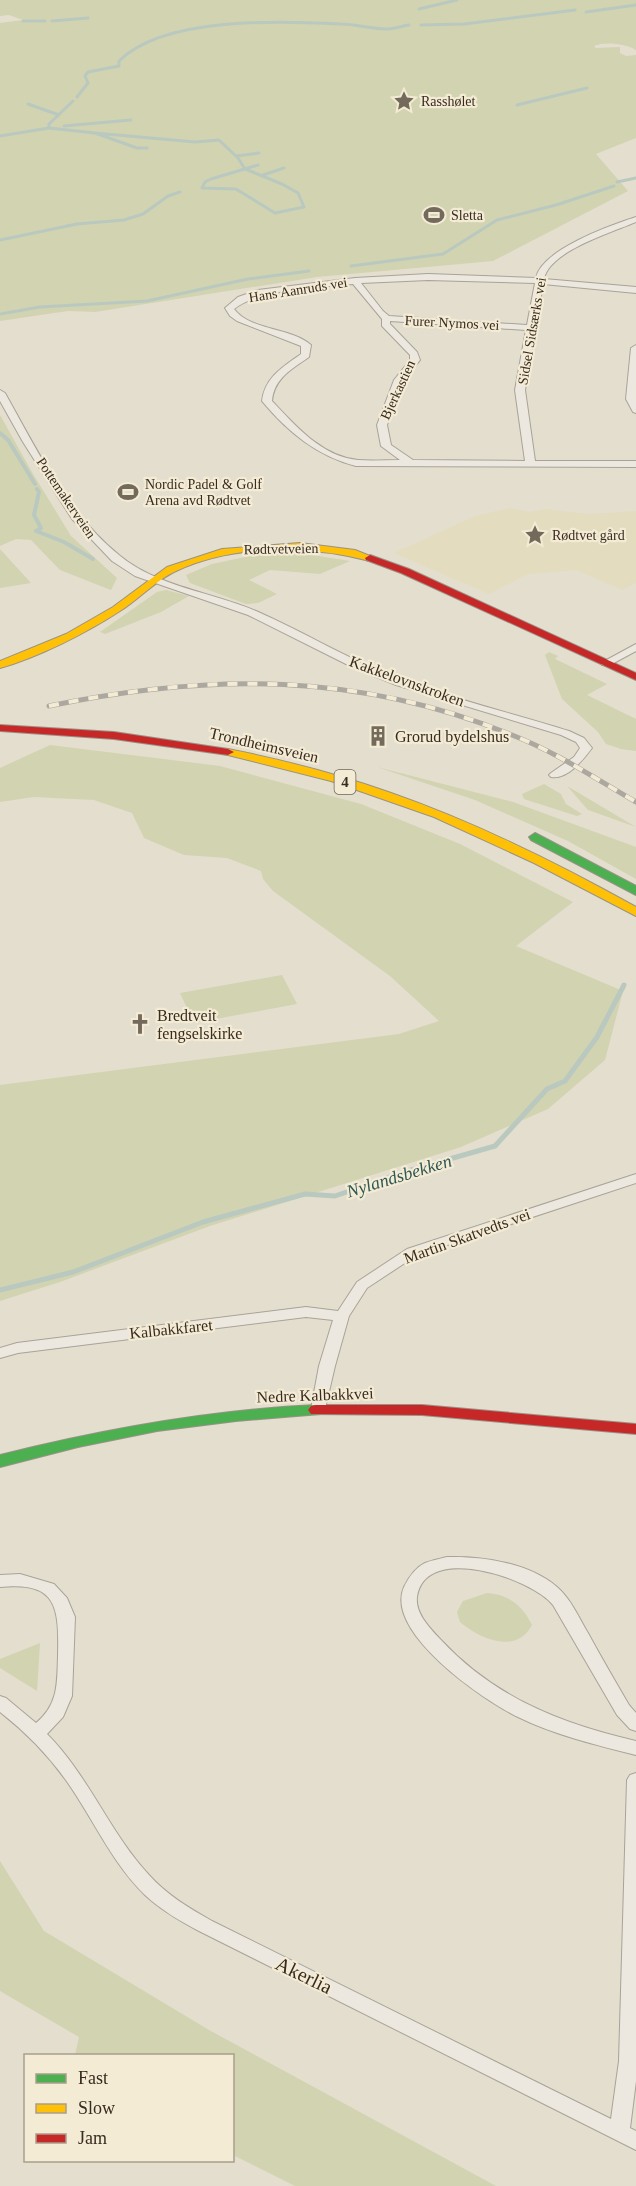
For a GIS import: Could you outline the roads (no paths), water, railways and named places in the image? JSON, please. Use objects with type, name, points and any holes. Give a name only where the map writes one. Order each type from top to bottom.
[{"type":"main road","name":"Rødtvetveien","points":[[0,665],[69,636],[117,609],[171,569],[222,552],[300,546],[338,550],[369,557],[405,571],[636,677]]},
{"type":"main road","name":"Trondheimsveien","points":[[2,718],[100,721],[189,733],[263,746],[355,770]]},
{"type":"main road","name":"Trondheimsveien","points":[[2,718],[64,730],[151,740],[260,759],[321,775],[422,807],[491,835],[553,864],[636,912]]},
{"type":"main road","points":[[525,832],[636,891]]},
{"type":"main road","name":"Nedre Kalbakkvei","points":[[0,1461],[60,1445],[158,1425],[238,1415],[319,1409],[392,1409],[636,1429]]},
{"type":"street","name":"Sidsel Sidsærks vei","points":[[530,462],[520,390],[541,273],[548,262],[561,252],[636,219]]},
{"type":"street","name":"Hans Aanruds vei","points":[[636,290],[539,281],[428,278],[355,281],[258,293],[241,299],[229,308],[235,318],[295,338],[306,345],[306,355],[274,377],[267,390],[267,401],[315,448],[334,458],[356,463],[636,464]]},
{"type":"street","name":"Furer Nymos vei","points":[[355,281],[380,313],[387,318],[530,328]]},
{"type":"street","name":"Bjerkastien","points":[[387,318],[385,324],[399,341],[409,347],[415,360],[399,380],[382,425],[386,446],[409,462]]},
{"type":"street","points":[[636,348],[631,399],[636,410]]},
{"type":"street","name":"Pottemakerveien","points":[[0,393],[86,531],[122,564],[155,579]]},
{"type":"street","name":"Kakkelovnskroken","points":[[155,579],[252,613],[354,664],[400,683],[565,733],[580,740],[586,748],[582,755],[555,775]]},
{"type":"street","points":[[606,663],[636,647]]},
{"type":"street","name":"Martin Skatvedts vei","points":[[319,1409],[327,1366],[342,1316],[362,1285],[412,1252],[636,1178]]},
{"type":"street","name":"Kalbakkfaret","points":[[0,1353],[17,1348],[110,1335],[306,1312],[342,1316]]},
{"type":"street","points":[[636,1724],[622,1710],[564,1607],[541,1585],[488,1565],[462,1561],[436,1565],[414,1583],[409,1602],[417,1622],[440,1651],[478,1685],[513,1707],[557,1728],[595,1740],[636,1748]]},
{"type":"street","points":[[0,1581],[23,1580],[44,1586],[57,1595],[65,1612],[66,1684],[62,1703],[53,1717],[36,1733]]},
{"type":"street","name":"Akerlia","points":[[0,1703],[36,1733],[65,1766],[141,1879],[173,1908],[628,2137]]},
{"type":"street","points":[[628,2137],[636,1780]]},
{"type":"waterway","points":[[419,9],[457,0]]},
{"type":"waterway","points":[[586,12],[636,5]]},
{"type":"waterway","points":[[421,25],[464,24],[575,10]]},
{"type":"waterway","points":[[52,21],[88,18]]},
{"type":"waterway","points":[[23,21],[45,21]]},
{"type":"waterway","points":[[77,97],[88,83],[85,76],[88,72],[119,66],[119,61],[139,46],[164,36],[193,29],[224,24],[287,22],[347,24],[386,29],[409,25]]},
{"type":"waterway","points":[[517,105],[587,88]]},
{"type":"waterway","points":[[59,115],[73,101]]},
{"type":"waterway","points":[[28,104],[59,115]]},
{"type":"waterway","points":[[49,128],[49,124],[59,115]]},
{"type":"waterway","points":[[64,126],[131,120]]},
{"type":"waterway","points":[[0,136],[49,128]]},
{"type":"waterway","points":[[49,128],[95,133]]},
{"type":"waterway","points":[[95,133],[195,142],[219,140],[238,158],[245,169]]},
{"type":"waterway","points":[[95,133],[137,148],[147,148]]},
{"type":"waterway","points":[[236,156],[259,153]]},
{"type":"waterway","points":[[245,169],[258,165]]},
{"type":"waterway","points":[[263,175],[284,168]]},
{"type":"waterway","points":[[245,169],[298,193],[304,207],[275,213],[236,189],[202,188],[205,182],[211,179],[245,169]]},
{"type":"waterway","points":[[617,182],[636,178]]},
{"type":"waterway","points":[[351,266],[443,254],[497,220],[556,205],[614,186]]},
{"type":"waterway","points":[[0,240],[77,224],[124,220],[143,214],[168,196],[180,192]]},
{"type":"waterway","points":[[0,314],[40,307],[147,301],[248,279],[309,271]]},
{"type":"waterway","points":[[0,433],[8,440],[35,484]]},
{"type":"waterway","points":[[37,489],[39,492],[34,515],[41,528],[36,531],[64,542],[93,559]]},
{"type":"waterway","name":"Nylandsbekken","points":[[0,1290],[73,1272],[203,1222],[305,1194],[335,1196],[404,1172],[495,1146],[547,1089],[565,1081],[597,1037],[624,985]]},
{"type":"railway","points":[[49,706],[109,695],[226,684],[283,684],[340,689],[397,699],[454,714],[512,735],[560,758],[636,802]]},
{"type":"place","name":"Rasshølet","points":[[404,101]]},
{"type":"place","name":"Sletta","points":[[434,215]]},
{"type":"place","name":"Nordic Padel & Golf Arena avd Rødtvet","points":[[128,492]]},
{"type":"place","name":"Rødtvet gård","points":[[535,535]]},
{"type":"place","name":"Grorud bydelshus","points":[[378,736]]},
{"type":"place","name":"Bredtveit fengselskirke","points":[[140,1024]]}]
